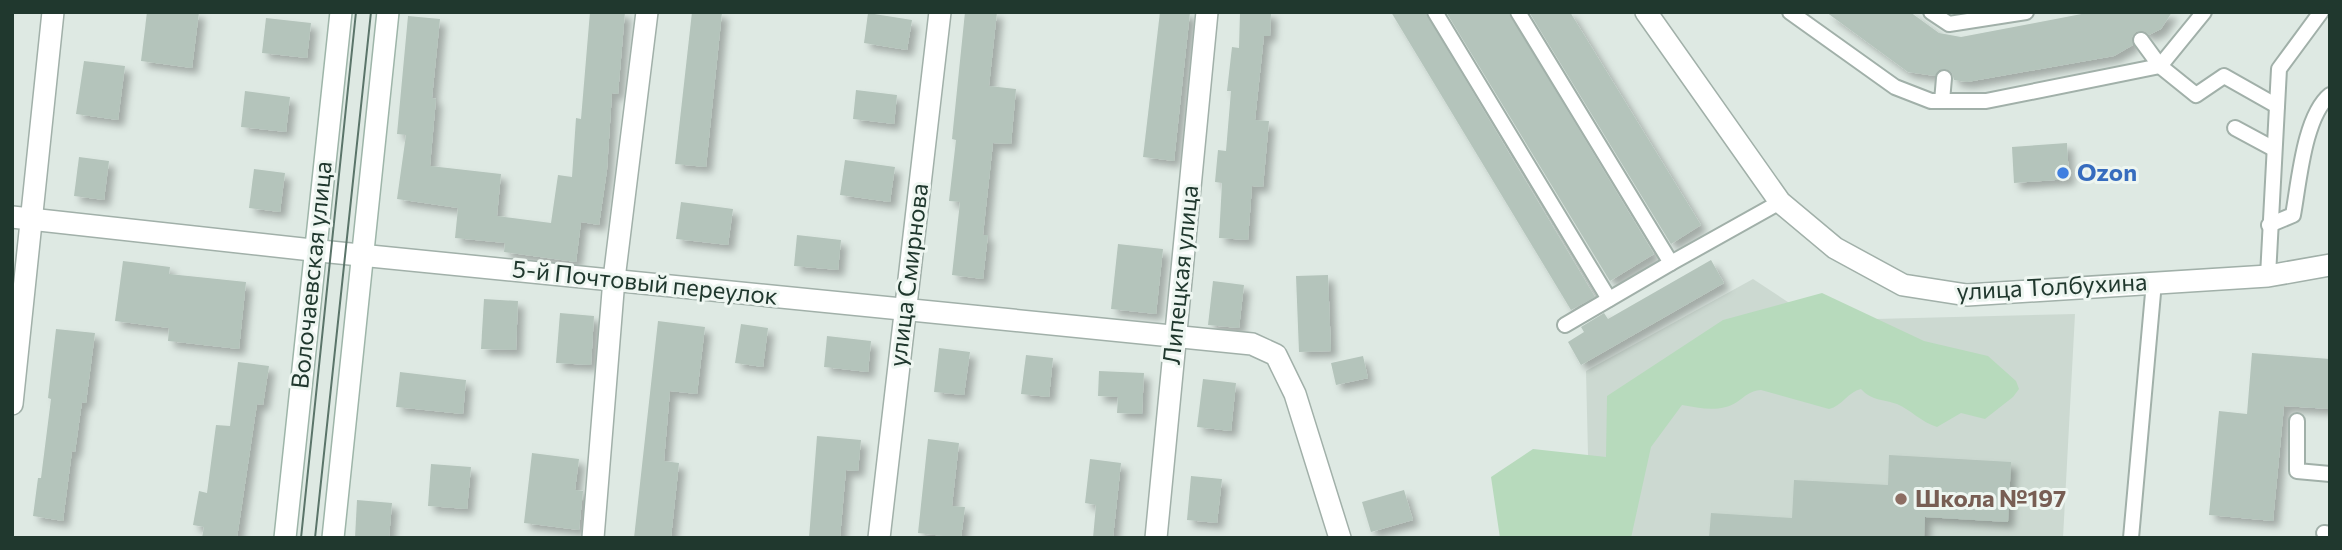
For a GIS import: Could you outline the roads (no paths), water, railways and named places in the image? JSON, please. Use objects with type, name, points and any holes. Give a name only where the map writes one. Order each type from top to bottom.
[{"type":"street","points":[[12,404],[23,219],[54,12]]},
{"type":"street","name":"Волочаевская улица","points":[[285,538],[341,12]]},
{"type":"street","name":"Волочаевская улица","points":[[333,538],[388,12]]},
{"type":"street","points":[[593,538],[614,279],[647,12]]},
{"type":"street","name":"улица Смирнова","points":[[879,538],[940,12]]},
{"type":"street","name":"Липецкая улица","points":[[1156,538],[1207,12]]},
{"type":"street","name":"улица Толбухина","points":[[1646,12],[1780,202],[1835,248],[1903,285],[1967,295],[2268,276],[2330,265]]},
{"type":"street","name":"5-й Почтовый переулок","points":[[23,219],[1252,344],[1276,355],[1295,394],[1340,538]]},
{"type":"lane","points":[[1435,12],[1609,299]]},
{"type":"lane","points":[[1518,12],[1671,263]]},
{"type":"lane","points":[[1790,12],[1895,87],[1931,101],[1986,101],[2160,65],[2204,12]]},
{"type":"lane","points":[[1931,12],[1949,30],[2026,12]]},
{"type":"lane","points":[[2268,276],[2279,69],[2321,12]]},
{"type":"lane","points":[[2141,40],[2160,65],[2196,95],[2224,76],[2277,106]]},
{"type":"lane","points":[[1942,101],[1944,78]]},
{"type":"lane","points":[[2269,225],[2293,215],[2305,145],[2321,102],[2330,95]]},
{"type":"lane","points":[[2235,128],[2274,149]]},
{"type":"lane","points":[[1565,325],[1780,202]]},
{"type":"lane","points":[[2131,538],[2154,282]]},
{"type":"lane","points":[[2297,421],[2297,471],[2330,474]]},
{"type":"tram line","points":[[301,538],[356,12]]},
{"type":"tram line","points":[[315,538],[371,12]]},
{"type":"place","name":"Ozon","points":[[2063,173]]},
{"type":"place","name":"Школа №197","points":[[1901,499]]}]
